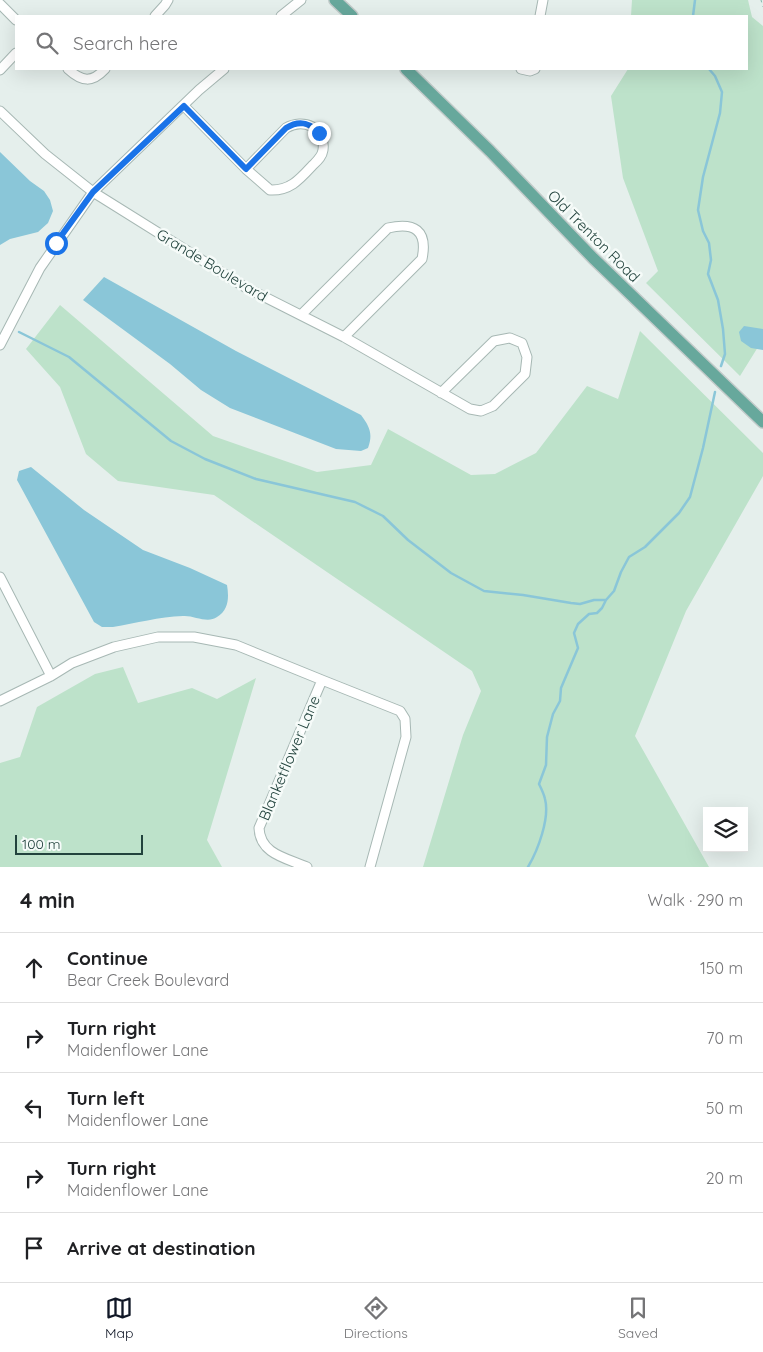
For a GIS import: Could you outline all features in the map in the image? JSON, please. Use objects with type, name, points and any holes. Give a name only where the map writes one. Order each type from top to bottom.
[{"type":"main road","points":[[335,0],[351,15]]},
{"type":"main road","name":"Old Trenton Road","points":[[407,70],[490,151],[593,258],[763,422]]},
{"type":"street","points":[[156,15],[168,0]]},
{"type":"street","points":[[282,15],[301,0]]},
{"type":"street","points":[[540,15],[543,0]]},
{"type":"street","points":[[0,4],[15,19]]},
{"type":"street","points":[[0,70],[15,54]]},
{"type":"street","points":[[69,70],[76,76],[87,79],[99,76],[104,70]]},
{"type":"street","points":[[0,345],[40,268],[93,192],[223,70]]},
{"type":"street","points":[[184,106],[246,169],[270,190],[289,187],[297,182],[322,155],[323,140],[319,133],[310,125],[302,123],[293,124],[286,128],[246,169]]},
{"type":"street","name":"Grande Boulevard","points":[[0,111],[46,154],[93,192],[245,287],[344,337],[470,409],[481,411],[489,409],[525,374],[527,357],[522,343],[504,338],[494,341],[441,392]]},
{"type":"street","points":[[301,315],[388,228],[398,225],[413,226],[418,230],[422,242],[424,251],[422,259],[344,337]]},
{"type":"street","points":[[0,577],[52,676]]},
{"type":"street","name":"Blanketflower Lane","points":[[0,701],[52,676],[72,663],[114,647],[158,637],[194,637],[236,645],[400,711],[405,719],[406,737],[370,867]]},
{"type":"street","name":"Blanketflower Lane","points":[[307,867],[268,850],[262,844],[258,828],[322,680]]},
{"type":"path","points":[[761,0],[763,7]]},
{"type":"green space","points":[[632,0],[748,0],[752,17],[763,26],[763,348],[758,347],[740,376],[646,283],[658,271],[623,178],[611,96],[627,70],[748,70],[748,15],[631,15]]},
{"type":"green space","points":[[60,305],[213,436],[317,472],[371,465],[388,429],[471,475],[495,474],[536,453],[587,386],[618,399],[640,331],[763,453],[763,476],[686,611],[635,736],[709,867],[423,867],[463,735],[481,691],[472,671],[214,495],[118,481],[86,454],[60,387],[26,349]]},
{"type":"green space","points":[[123,667],[138,703],[192,688],[217,699],[256,678],[207,840],[222,867],[0,867],[0,763],[20,757],[37,707],[95,674]]},
{"type":"water","points":[[0,152],[30,181],[44,191],[50,200],[53,211],[48,223],[38,232],[10,239],[0,245]]},
{"type":"water","points":[[104,277],[236,351],[361,415],[370,431],[368,448],[361,451],[336,449],[230,408],[201,390],[170,364],[83,300]]},
{"type":"water","points":[[744,326],[763,329],[763,350],[751,348],[741,341],[739,332]]},
{"type":"water","points":[[31,467],[84,510],[143,550],[227,585],[228,599],[224,611],[217,617],[209,620],[187,616],[156,619],[113,627],[102,627],[94,622],[17,480],[19,471]]},
{"type":"waterway","points":[[693,15],[695,0]]},
{"type":"waterway","points":[[710,70],[715,76],[722,92],[720,113],[703,177],[698,210],[703,231],[709,243],[711,260],[708,274],[718,300],[723,329],[725,354],[721,366]]},
{"type":"waterway","points":[[19,332],[69,357],[171,441],[205,459],[256,479],[355,502],[383,516],[408,540],[451,573],[484,591],[580,604],[594,600],[606,600]]},
{"type":"waterway","points":[[528,867],[536,852],[546,815],[544,795],[539,784],[546,765],[547,737],[553,714],[560,701],[561,688],[578,648],[574,633],[578,624],[589,614],[597,613],[602,608],[614,591],[629,557],[645,547],[679,513],[690,497],[715,392]]},
{"type":"route","points":[[56,243],[93,192],[184,106],[246,169],[286,128],[293,124],[302,123],[310,125],[319,133]]}]
